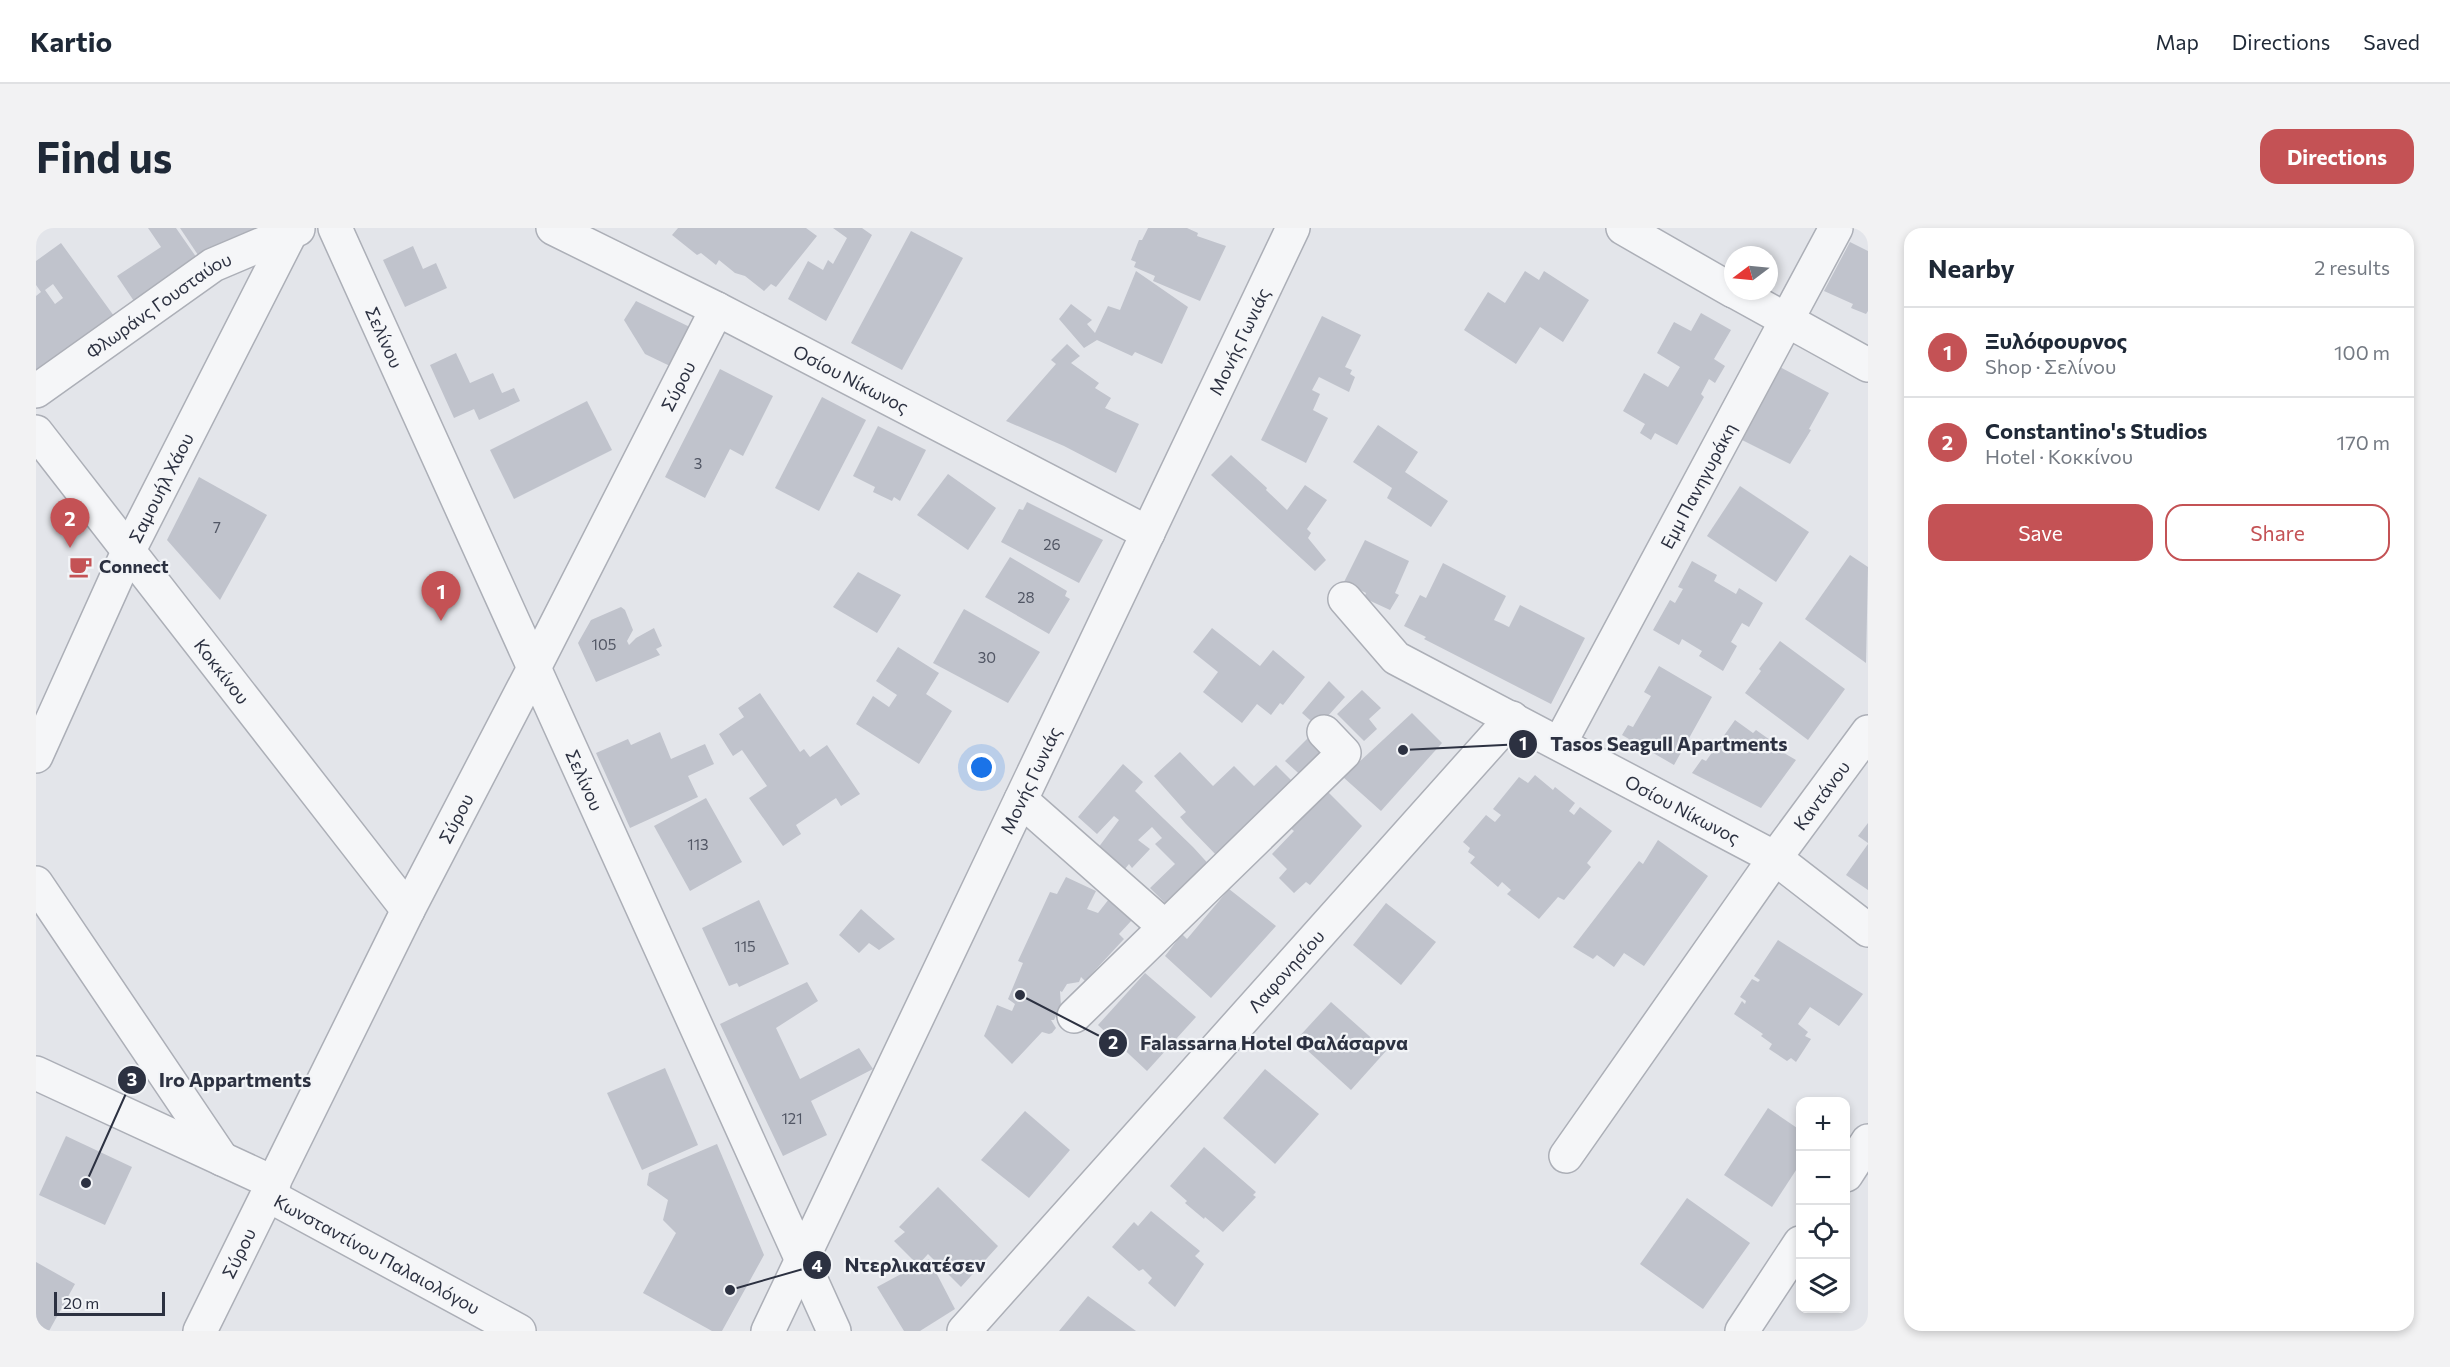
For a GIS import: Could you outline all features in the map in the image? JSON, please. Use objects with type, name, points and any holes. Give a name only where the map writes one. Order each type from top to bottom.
[{"type":"street","name":"Σελίνου","points":[[335,228],[834,1331]]},
{"type":"street","name":"Οσίου Νίκωνος","points":[[553,228],[717,309],[1148,533]]},
{"type":"street","name":"Μονής Γωνιάς","points":[[768,1331],[1293,228]]},
{"type":"street","points":[[1623,228],[1724,286]]},
{"type":"street","name":"Εμμ Πανηγυράκη","points":[[1560,743],[1836,228]]},
{"type":"street","name":"Φλωράνς Γουσταύου","points":[[36,391],[213,265],[295,230]]},
{"type":"street","name":"Σαμουήλ Χάου","points":[[36,756],[128,552],[295,230]]},
{"type":"street","points":[[1749,300],[1868,365]]},
{"type":"street","name":"Σύρου","points":[[201,1331],[408,910],[717,309]]},
{"type":"street","name":"Κοκκίνου","points":[[36,432],[408,910]]},
{"type":"street","name":"Οσίου Νίκωνος","points":[[1345,599],[1396,658],[1775,858],[1868,930]]},
{"type":"street","name":"Λαφονησίου","points":[[964,1331],[1512,718]]},
{"type":"street","points":[[1074,1016],[1344,753],[1324,732]]},
{"type":"street","name":"Καντάνου","points":[[1566,1156],[1775,858],[1868,732]]},
{"type":"street","points":[[1021,800],[1165,927]]},
{"type":"street","points":[[36,883],[222,1159]]},
{"type":"street","name":"Κωνσταντίνου Παλαιολόγου","points":[[36,1073],[222,1159],[519,1331]]},
{"type":"street","points":[[1850,1168],[1868,1141]]},
{"type":"street","points":[[1742,1331],[1796,1249]]},
{"type":"building","points":[[148,228],[176,228],[201,264],[138,307],[117,276],[161,247]]},
{"type":"building","points":[[180,228],[256,228],[204,264]]},
{"type":"building","points":[[678,228],[806,228],[817,236],[776,287],[771,284],[764,291],[719,260],[716,265],[701,253],[697,255],[672,235]]},
{"type":"building","points":[[833,228],[862,228],[872,235],[826,321],[788,299],[808,261],[823,270],[828,260],[833,264],[847,238]]},
{"type":"building","points":[[1148,228],[1187,228],[1198,233],[1197,236],[1226,246],[1200,301],[1153,281],[1155,276],[1134,267],[1136,262],[1131,260],[1139,240],[1142,240]]},
{"type":"building","points":[[911,231],[963,258],[902,370],[851,343]]},
{"type":"building","points":[[1850,242],[1868,251],[1868,311],[1866,314],[1851,308],[1853,304],[1824,291]]},
{"type":"building","points":[[61,243],[114,316],[36,374],[36,296],[41,292],[36,285],[36,261]],"holes":[[[53,284],[63,298],[55,304],[45,290]]]},
{"type":"building","points":[[413,246],[423,269],[436,263],[447,288],[405,307],[383,260]]},
{"type":"building","points":[[1136,271],[1188,307],[1162,364],[1135,352],[1132,356],[1097,340],[1084,348],[1059,319],[1071,304],[1092,320],[1087,324],[1095,333],[1108,306],[1120,310]]},
{"type":"building","points":[[1525,271],[1539,280],[1544,271],[1589,300],[1563,342],[1540,327],[1516,364],[1464,330],[1488,292],[1505,303]]},
{"type":"building","points":[[636,301],[694,329],[672,367],[645,354],[624,320]]},
{"type":"building","points":[[1701,313],[1731,330],[1714,359],[1725,366],[1715,383],[1709,379],[1701,394],[1704,397],[1677,445],[1655,433],[1651,440],[1640,433],[1645,424],[1623,411],[1644,373],[1668,387],[1680,367],[1657,353],[1674,322],[1691,331]]},
{"type":"building","points":[[1322,316],[1361,335],[1345,367],[1352,370],[1350,374],[1355,377],[1349,392],[1319,377],[1312,390],[1320,394],[1313,410],[1328,418],[1306,463],[1261,440]]},
{"type":"building","points":[[1067,344],[1080,356],[1071,363],[1099,383],[1095,388],[1111,398],[1105,408],[1139,424],[1116,473],[1064,446],[1006,421],[1056,364],[1051,360]]},
{"type":"building","points":[[456,353],[470,383],[493,373],[502,393],[514,388],[520,401],[479,420],[474,409],[454,418],[430,365]]},
{"type":"building","points":[[1776,365],[1829,393],[1809,429],[1811,430],[1790,464],[1736,437]]},
{"type":"building","points":[[720,369],[773,396],[743,456],[730,449],[705,498],[665,477]]},
{"type":"building","points":[[822,397],[866,420],[819,511],[775,488]]},
{"type":"building","points":[[587,401],[612,450],[514,499],[490,450]]},
{"type":"building","points":[[1378,425],[1418,452],[1405,472],[1448,501],[1431,527],[1387,498],[1392,488],[1353,462]]},
{"type":"building","points":[[878,426],[926,450],[900,501],[894,497],[892,501],[873,492],[875,487],[853,476]]},
{"type":"building","points":[[1231,455],[1287,510],[1305,485],[1327,500],[1307,529],[1311,533],[1308,538],[1326,560],[1315,571],[1211,475]]},
{"type":"building","points":[[948,474],[996,508],[968,550],[917,515]]},
{"type":"building","points":[[199,477],[267,515],[220,600],[167,540]]},
{"type":"building","points":[[1740,486],[1809,532],[1776,582],[1707,536]]},
{"type":"building","points":[[1027,502],[1103,540],[1079,583],[1001,542],[1019,509],[1023,510]]},
{"type":"building","points":[[1365,540],[1409,561],[1395,593],[1399,595],[1390,610],[1364,598],[1366,593],[1344,582]]},
{"type":"building","points":[[1850,555],[1868,567],[1866,663],[1805,619]]},
{"type":"building","points":[[1010,557],[1067,591],[1065,596],[1070,599],[1049,634],[985,597]]},
{"type":"building","points":[[1692,561],[1717,575],[1714,581],[1736,594],[1739,588],[1763,603],[1749,627],[1742,623],[1731,642],[1737,646],[1723,671],[1699,656],[1702,651],[1682,639],[1679,645],[1653,630],[1670,600],[1675,603],[1683,589],[1678,587]]},
{"type":"building","points":[[1443,563],[1506,596],[1494,620],[1509,627],[1520,605],[1585,638],[1551,704],[1424,639],[1426,637],[1404,626],[1420,595],[1426,598]]},
{"type":"building","points":[[858,572],[901,595],[877,633],[833,607]]},
{"type":"building","points":[[621,607],[625,610],[633,630],[627,641],[629,645],[636,638],[654,628],[662,646],[656,649],[660,655],[596,682],[578,643],[591,620]]},
{"type":"building","points":[[964,609],[1040,652],[1008,703],[933,663]]},
{"type":"building","points":[[1212,628],[1260,666],[1273,650],[1305,677],[1283,705],[1280,703],[1271,715],[1257,704],[1242,723],[1203,692],[1218,672],[1193,652]]},
{"type":"building","points":[[1780,641],[1845,689],[1808,740],[1745,693]]},
{"type":"building","points":[[898,647],[939,673],[926,694],[952,711],[919,764],[856,724],[873,696],[889,707],[897,695],[876,681]]},
{"type":"building","points":[[1659,666],[1712,697],[1674,765],[1622,735],[1628,725],[1633,727],[1651,696],[1644,692]]},
{"type":"building","points":[[1329,681],[1345,697],[1318,727],[1302,713]]},
{"type":"building","points":[[1362,690],[1381,708],[1369,719],[1377,729],[1364,741],[1337,714]]},
{"type":"building","points":[[760,693],[800,752],[804,749],[810,757],[827,745],[860,794],[841,806],[836,798],[796,825],[801,834],[783,846],[749,798],[767,786],[742,750],[733,756],[719,734],[744,717],[738,708]]},
{"type":"building","points":[[1412,713],[1442,743],[1381,811],[1343,777]]},
{"type":"building","points":[[1735,720],[1753,733],[1756,730],[1773,742],[1770,745],[1796,760],[1761,808],[1692,773],[1702,759],[1706,761]]},
{"type":"building","points":[[660,732],[671,759],[705,744],[714,764],[688,776],[698,797],[630,828],[596,753],[628,739],[631,745]]},
{"type":"building","points":[[1308,738],[1328,759],[1306,780],[1285,761]]},
{"type":"building","points":[[1180,752],[1213,786],[1234,766],[1254,786],[1276,765],[1298,787],[1222,861],[1180,817],[1186,812],[1154,776]]},
{"type":"building","points":[[1123,764],[1143,782],[1135,791],[1213,869],[1172,910],[1150,888],[1175,864],[1155,844],[1162,838],[1152,827],[1138,840],[1150,849],[1132,868],[1129,864],[1124,870],[1098,848],[1119,820],[1114,816],[1097,834],[1078,817]]},
{"type":"building","points":[[1535,775],[1553,790],[1555,787],[1575,803],[1569,811],[1574,815],[1580,807],[1612,831],[1587,863],[1591,867],[1564,900],[1558,897],[1539,919],[1507,894],[1511,890],[1502,882],[1498,887],[1470,863],[1475,857],[1468,852],[1470,848],[1463,842],[1486,815],[1495,822],[1501,815],[1493,809],[1519,777],[1528,783]]},
{"type":"building","points":[[1328,792],[1362,826],[1310,885],[1306,882],[1294,893],[1279,878],[1287,869],[1272,854],[1294,831],[1290,828]]},
{"type":"building","points":[[706,798],[742,862],[690,891],[654,826]]},
{"type":"building","points":[[1868,823],[1868,843],[1858,836]]},
{"type":"building","points":[[1658,840],[1708,876],[1644,966],[1624,953],[1614,967],[1597,955],[1593,959],[1573,947],[1639,861],[1643,864]]},
{"type":"building","points":[[1868,844],[1868,890],[1846,875]]},
{"type":"building","points":[[1066,877],[1096,891],[1087,909],[1098,913],[1109,899],[1132,920],[1119,934],[1124,939],[1085,981],[1081,977],[1079,982],[1067,984],[1062,992],[1060,991],[1061,1006],[1054,1020],[1051,1020],[1056,1028],[1052,1033],[1042,1032],[1012,1064],[984,1036],[997,1005],[1012,1011],[1015,1004],[1008,999],[1023,963],[1018,961],[1050,892],[1057,894]]},
{"type":"building","points":[[1229,889],[1276,926],[1211,998],[1165,956],[1182,934],[1187,939]]},
{"type":"building","points":[[759,900],[789,964],[739,987],[737,983],[729,986],[702,928]]},
{"type":"building","points":[[1386,903],[1436,942],[1401,985],[1353,945]]},
{"type":"building","points":[[861,909],[895,939],[879,950],[869,943],[859,953],[839,935]]},
{"type":"building","points":[[1778,940],[1863,994],[1839,1026],[1810,1007],[1798,1024],[1808,1032],[1805,1036],[1811,1039],[1796,1062],[1791,1058],[1787,1061],[1769,1049],[1772,1044],[1761,1036],[1763,1034],[1734,1014],[1742,1001],[1745,1004],[1746,1001],[1740,997],[1752,979],[1758,982],[1760,980],[1754,976]]},
{"type":"building","points":[[1145,973],[1196,1017],[1147,1071],[1098,1025]]},
{"type":"building","points":[[807,982],[818,1001],[776,1028],[800,1079],[859,1048],[873,1069],[811,1101],[827,1135],[783,1156],[720,1024]]},
{"type":"building","points":[[1331,1002],[1386,1051],[1351,1090],[1296,1040]]},
{"type":"building","points":[[665,1068],[698,1145],[642,1170],[607,1093]]},
{"type":"building","points":[[1265,1069],[1319,1114],[1275,1164],[1223,1118]]},
{"type":"building","points":[[1768,1108],[1796,1127],[1796,1170],[1772,1207],[1724,1175]]},
{"type":"building","points":[[1025,1111],[1070,1150],[1029,1198],[981,1160]]},
{"type":"building","points":[[66,1136],[132,1167],[105,1225],[39,1195]]},
{"type":"building","points":[[717,1144],[764,1255],[722,1331],[712,1331],[643,1293],[676,1233],[663,1220],[668,1200],[647,1185],[649,1173]]},
{"type":"building","points":[[1204,1147],[1256,1192],[1253,1195],[1256,1197],[1223,1232],[1185,1203],[1187,1201],[1170,1186]]},
{"type":"building","points":[[938,1187],[998,1246],[961,1287],[928,1254],[918,1265],[894,1241],[905,1232],[899,1227]]},
{"type":"building","points":[[1687,1198],[1750,1243],[1703,1309],[1640,1264]]},
{"type":"building","points":[[1151,1211],[1200,1251],[1195,1256],[1204,1264],[1175,1307],[1148,1283],[1152,1278],[1143,1269],[1139,1271],[1112,1247],[1134,1222],[1138,1226]]},
{"type":"building","points":[[929,1259],[955,1309],[920,1331],[904,1331],[877,1287]]},
{"type":"building","points":[[36,1262],[75,1284],[49,1331],[36,1331]]},
{"type":"building","points":[[1088,1296],[1136,1331],[1059,1331]]},
{"type":"place","name":"Constantino's Studios","points":[[70,548]]},
{"type":"place","name":"Connect","points":[[81,566]]},
{"type":"place","name":"Ξυλόφουρνος","points":[[441,621]]},
{"type":"place","name":"Tasos Seagull Apartments","points":[[1403,750]]},
{"type":"place","name":"Falassarna Hotel Φαλάσαρνα","points":[[1020,995]]},
{"type":"place","name":"Iro Appartments","points":[[86,1183]]},
{"type":"place","name":"Ντερλικατέσεν","points":[[730,1290]]}]
